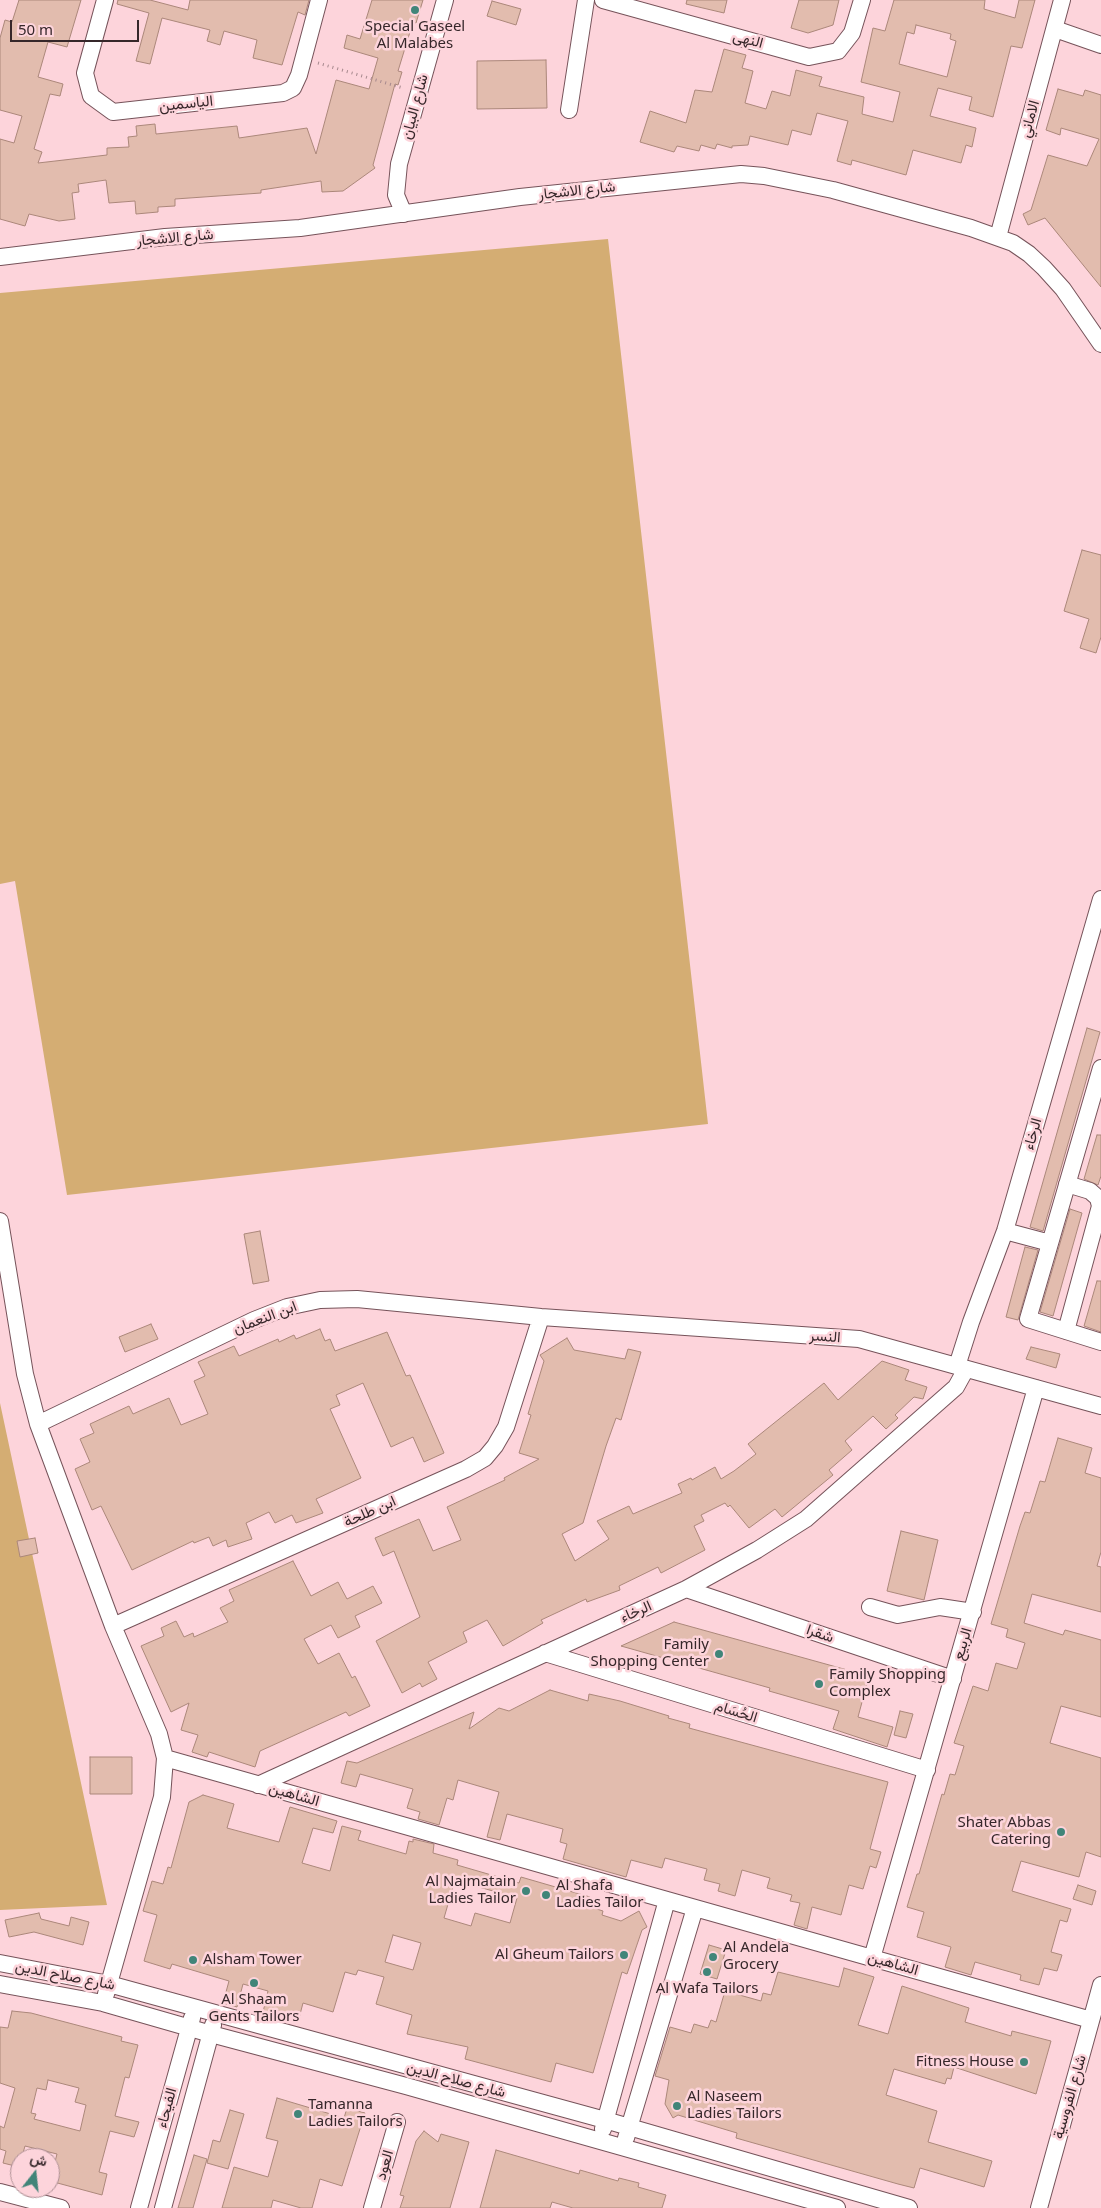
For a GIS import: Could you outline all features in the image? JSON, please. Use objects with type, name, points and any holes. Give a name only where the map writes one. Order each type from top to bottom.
[{"type":"street","name":"الياسمين","points":[[105,0],[85,73],[90,96],[113,112],[283,93],[293,88],[299,75],[319,0]]},
{"type":"street","name":"شارع البيان","points":[[404,214],[396,195],[399,164],[445,0]]},
{"type":"street","points":[[569,110],[586,0]]},
{"type":"street","name":"النهى","points":[[603,0],[659,8],[809,57],[838,51],[852,33],[862,0]]},
{"type":"street","name":"الاماني","points":[[998,237],[1062,0]]},
{"type":"street","points":[[1055,28],[1101,45]]},
{"type":"street","name":"شارع الاشجار","points":[[0,257],[165,237],[300,228],[520,197],[741,174],[781,179],[824,188],[998,237],[1029,254],[1044,268],[1063,289],[1101,344]]},
{"type":"street","name":"الرخاء","points":[[258,1785],[686,1589],[765,1546],[806,1519],[956,1387],[962,1368],[971,1322],[1005,1231],[1101,899]]},
{"type":"street","points":[[1101,1068],[1028,1319],[1101,1342]]},
{"type":"street","points":[[1066,1331],[1100,1206],[1098,1198],[1090,1191],[1067,1184]]},
{"type":"street","points":[[0,1221],[25,1374],[38,1424],[113,1626],[159,1734],[165,1758],[162,1797],[103,2003]]},
{"type":"street","points":[[1005,1231],[1050,1243]]},
{"type":"street","name":"ابن النعمان","points":[[38,1424],[254,1320],[287,1307],[320,1300],[357,1299],[541,1317]]},
{"type":"street","name":"النسر","points":[[541,1317],[859,1339],[1101,1406]]},
{"type":"street","name":"ابن طلحة","points":[[113,1626],[466,1469],[486,1458],[506,1427],[541,1317]]},
{"type":"street","name":"الربيع","points":[[872,1958],[1036,1388]]},
{"type":"street","name":"شقرا","points":[[686,1589],[953,1679]]},
{"type":"street","points":[[870,1607],[898,1615],[940,1607],[973,1612]]},
{"type":"street","name":"الحُسَام","points":[[546,1653],[927,1770]]},
{"type":"street","name":"الشاهين","points":[[165,1758],[1091,2020]]},
{"type":"street","points":[[599,2140],[667,1900]]},
{"type":"street","points":[[623,2147],[695,1908]]},
{"type":"street","name":"شارع صلاح الدين","points":[[0,1963],[109,1984],[216,2015],[605,2120],[909,2208]]},
{"type":"street","name":"شارع صلاح الدين","points":[[0,1984],[103,2003],[599,2140],[819,2206],[837,2208]]},
{"type":"street","name":"شارع الفروسية","points":[[1039,2208],[1101,1986]]},
{"type":"street","name":"الفيحاء","points":[[140,2208],[195,2009]]},
{"type":"street","name":"الفيحاء","points":[[163,2208],[216,2015]]},
{"type":"street","name":"العود","points":[[372,2208],[397,2122]]},
{"type":"street","points":[[819,2206],[825,2184]]},
{"type":"street","points":[[0,2192],[61,2208]]},
{"type":"path","points":[[303,58],[418,92]]},
{"type":"shaded area","points":[[608,239],[708,1124],[67,1195],[15,881],[0,884],[0,293]]},
{"type":"shaded area","points":[[0,1403],[107,1905],[0,1910]]},
{"type":"building","points":[[19,0],[81,0],[67,47],[48,42],[38,77],[63,84],[60,96],[50,94],[34,149],[42,152],[38,163],[107,155],[107,148],[129,147],[128,137],[137,136],[136,126],[155,124],[156,134],[237,126],[239,138],[307,128],[316,154],[336,80],[369,89],[378,58],[344,48],[347,35],[360,39],[372,0],[423,0],[416,23],[413,22],[398,71],[402,72],[398,85],[395,84],[373,165],[375,168],[343,191],[322,192],[321,181],[261,190],[261,193],[175,199],[175,206],[158,207],[158,212],[136,214],[135,201],[109,203],[106,180],[78,184],[79,192],[72,193],[75,219],[59,221],[29,214],[25,226],[0,219],[0,139],[14,143],[22,116],[0,110],[0,38],[5,20],[12,22]]},
{"type":"building","points":[[118,0],[150,0],[188,10],[190,0],[309,0],[305,15],[298,12],[282,65],[253,58],[257,40],[224,31],[220,45],[207,41],[210,30],[162,18],[150,64],[136,61],[149,13],[117,4]]},
{"type":"building","points":[[687,0],[727,0],[724,13],[686,4]]},
{"type":"building","points":[[799,0],[839,0],[833,25],[808,33],[791,28]]},
{"type":"building","points":[[894,0],[985,0],[984,9],[1015,18],[1019,0],[1035,0],[1022,48],[1011,46],[993,117],[969,110],[972,97],[938,88],[930,116],[976,128],[972,147],[966,145],[961,163],[913,150],[906,175],[852,160],[851,165],[837,161],[848,121],[817,113],[811,135],[792,130],[788,145],[750,136],[748,145],[732,146],[732,148],[717,144],[715,149],[701,145],[699,151],[677,146],[674,152],[640,142],[650,111],[686,123],[695,90],[712,92],[724,49],[746,55],[742,68],[753,71],[745,103],[766,109],[772,91],[790,96],[796,70],[822,77],[819,86],[864,97],[862,114],[893,122],[900,92],[861,82],[873,28],[885,31]],"holes":[[[916,25],[951,34],[950,39],[956,41],[947,77],[899,64],[907,32],[914,34]]]},
{"type":"building","points":[[492,1],[521,9],[516,25],[487,16]]},
{"type":"building","points":[[546,60],[547,108],[477,109],[477,61]]},
{"type":"building","points":[[1058,89],[1083,96],[1085,90],[1101,95],[1101,287],[1045,218],[1028,225],[1023,214],[1031,210],[1048,155],[1087,166],[1099,139],[1061,128],[1060,135],[1046,130]]},
{"type":"building","points":[[1082,550],[1101,555],[1101,637],[1096,653],[1080,648],[1089,619],[1064,611]]},
{"type":"building","points":[[1087,1028],[1100,1032],[1043,1231],[1030,1227]]},
{"type":"building","points":[[1097,1135],[1101,1135],[1101,1176],[1098,1185],[1084,1179]]},
{"type":"building","points":[[1070,1209],[1082,1213],[1053,1316],[1040,1312]]},
{"type":"building","points":[[260,1231],[269,1281],[253,1284],[244,1234]]},
{"type":"building","points":[[1025,1247],[1038,1250],[1018,1320],[1006,1317]]},
{"type":"building","points":[[1097,1281],[1101,1281],[1101,1332],[1084,1326]]},
{"type":"building","points":[[151,1324],[158,1339],[125,1352],[119,1337]]},
{"type":"building","points":[[320,1329],[325,1341],[330,1339],[335,1351],[387,1332],[406,1376],[410,1375],[444,1453],[424,1462],[413,1437],[391,1447],[363,1383],[336,1395],[340,1405],[330,1409],[361,1478],[316,1499],[323,1513],[296,1523],[292,1515],[275,1523],[269,1512],[246,1523],[252,1539],[228,1547],[226,1540],[213,1546],[209,1537],[194,1543],[193,1541],[132,1570],[101,1506],[92,1510],[75,1469],[90,1462],[80,1439],[94,1433],[90,1424],[129,1406],[133,1414],[169,1398],[181,1425],[208,1414],[194,1381],[205,1376],[198,1362],[234,1346],[239,1356],[278,1339],[279,1342],[294,1335],[296,1339]]},
{"type":"building","points":[[567,1338],[574,1350],[625,1359],[628,1349],[641,1352],[621,1420],[616,1418],[606,1446],[583,1523],[562,1534],[575,1561],[609,1539],[597,1521],[629,1506],[633,1514],[682,1493],[678,1484],[691,1478],[692,1480],[715,1467],[721,1479],[756,1454],[748,1444],[824,1383],[838,1400],[882,1361],[909,1370],[905,1380],[927,1387],[923,1399],[914,1397],[895,1415],[898,1418],[886,1429],[873,1416],[845,1441],[852,1450],[829,1470],[833,1475],[782,1517],[775,1509],[749,1528],[730,1505],[728,1507],[725,1503],[701,1515],[704,1521],[694,1526],[705,1550],[661,1573],[658,1567],[619,1586],[620,1590],[587,1602],[586,1599],[541,1620],[543,1623],[503,1646],[487,1620],[463,1632],[467,1642],[428,1662],[437,1679],[422,1687],[420,1683],[402,1693],[376,1641],[420,1617],[394,1551],[383,1556],[375,1538],[419,1519],[433,1551],[461,1540],[447,1507],[505,1480],[504,1478],[539,1459],[519,1453],[531,1415],[528,1414],[544,1361],[540,1355]]},
{"type":"building","points":[[1031,1347],[1060,1354],[1056,1368],[1026,1359]]},
{"type":"building","points":[[1058,1438],[1092,1448],[1085,1473],[1101,1478],[1101,1552],[1097,1566],[1101,1567],[1101,1612],[1032,1594],[1024,1623],[1063,1635],[1065,1630],[1101,1640],[1101,1717],[1061,1706],[1050,1743],[1101,1758],[1101,1857],[1086,1852],[1079,1877],[1021,1861],[1012,1891],[1071,1909],[1067,1922],[1060,1920],[1051,1952],[1062,1955],[1057,1971],[1044,1968],[1039,1985],[1020,1980],[1021,1975],[975,1962],[971,1975],[945,1967],[951,1947],[917,1937],[924,1912],[907,1907],[917,1874],[919,1874],[942,1794],[944,1795],[950,1774],[955,1775],[964,1746],[954,1743],[973,1686],[988,1691],[996,1663],[1017,1669],[1025,1643],[1006,1637],[1008,1629],[991,1624],[1025,1512],[1030,1513],[1040,1481],[1045,1482]]},
{"type":"building","points":[[901,1531],[938,1540],[924,1600],[887,1591]]},
{"type":"building","points":[[35,1538],[38,1553],[20,1557],[17,1541]]},
{"type":"building","points":[[293,1561],[311,1596],[338,1582],[347,1599],[373,1586],[382,1603],[355,1616],[360,1627],[338,1638],[331,1625],[304,1639],[318,1664],[339,1653],[352,1678],[355,1676],[370,1706],[349,1716],[346,1712],[260,1751],[255,1767],[209,1752],[207,1757],[192,1752],[198,1735],[181,1730],[189,1703],[171,1712],[141,1646],[164,1636],[161,1628],[176,1621],[184,1637],[193,1633],[194,1637],[228,1622],[220,1608],[234,1601],[229,1590]]},
{"type":"building","points":[[674,1622],[869,1676],[858,1717],[893,1727],[887,1747],[833,1729],[839,1711],[769,1691],[770,1688],[621,1646]]},
{"type":"building","points":[[550,1690],[588,1701],[589,1694],[620,1701],[690,1724],[689,1728],[888,1782],[870,1849],[881,1852],[876,1868],[870,1866],[863,1889],[849,1885],[841,1915],[812,1907],[807,1929],[794,1925],[800,1903],[790,1901],[792,1895],[767,1888],[770,1878],[742,1870],[735,1896],[718,1891],[720,1884],[704,1880],[707,1869],[665,1858],[662,1868],[631,1860],[626,1877],[563,1859],[567,1844],[560,1842],[563,1829],[507,1814],[500,1840],[487,1837],[499,1792],[458,1780],[453,1800],[447,1798],[439,1825],[418,1819],[420,1812],[407,1808],[413,1789],[360,1774],[356,1787],[341,1783],[347,1761],[357,1763],[474,1712],[469,1729],[499,1708],[509,1711]]},
{"type":"building","points":[[900,1711],[913,1714],[906,1738],[894,1735]]},
{"type":"building","points":[[90,1757],[132,1757],[132,1794],[90,1794]]},
{"type":"building","points":[[203,1795],[234,1804],[227,1828],[279,1842],[290,1807],[337,1821],[333,1833],[313,1828],[302,1863],[330,1871],[342,1826],[361,1831],[358,1840],[406,1854],[409,1841],[413,1842],[413,1839],[434,1844],[433,1853],[458,1860],[457,1865],[519,1883],[521,1877],[590,1897],[587,1906],[603,1911],[602,1915],[621,1921],[639,1911],[647,1927],[642,1930],[627,1974],[622,1972],[593,2073],[556,2063],[551,2082],[465,2059],[468,2047],[407,2034],[412,2015],[376,2004],[384,1977],[358,1970],[356,1975],[345,1972],[333,2012],[303,2003],[298,2022],[263,2012],[268,1991],[243,1984],[237,2007],[223,2003],[229,1981],[172,1964],[170,1969],[144,1961],[157,1915],[143,1911],[152,1881],[163,1884],[168,1867],[171,1868],[189,1802]],"holes":[[[455,1880],[517,1898],[510,1923],[475,1913],[471,1926],[444,1918]],[[393,1935],[421,1943],[413,1970],[385,1962]]]},
{"type":"building","points":[[1078,1885],[1096,1891],[1092,1905],[1073,1899]]},
{"type":"building","points":[[39,1913],[41,1919],[69,1926],[71,1917],[89,1922],[83,1945],[34,1932],[9,1937],[5,1920]]},
{"type":"building","points":[[709,1945],[726,1950],[717,1979],[700,1974]]},
{"type":"building","points":[[844,1968],[874,1977],[858,2025],[888,2034],[902,1986],[969,2008],[965,2022],[1011,2036],[1012,2031],[1051,2041],[1036,2094],[954,2067],[951,2079],[947,2078],[945,2084],[894,2069],[886,2095],[937,2111],[928,2142],[992,2161],[984,2187],[920,2168],[914,2188],[736,2138],[737,2133],[678,2115],[673,2118],[665,2104],[669,2080],[655,2076],[670,2027],[691,2033],[694,2024],[708,2028],[711,2020],[716,2022],[725,1991],[761,2001],[763,1993],[771,1995],[778,1972],[839,1987]]},
{"type":"building","points":[[12,2011],[31,2013],[122,2037],[121,2041],[138,2045],[129,2078],[125,2077],[115,2116],[139,2122],[134,2137],[110,2131],[99,2172],[107,2174],[102,2195],[60,2184],[60,2148],[33,2148],[25,2146],[24,2148],[10,2148],[10,2165],[3,2163],[6,2151],[0,2149],[0,2126],[4,2128],[15,2088],[0,2083],[0,2027],[8,2028]],"holes":[[[48,2080],[79,2088],[75,2102],[86,2105],[80,2131],[34,2119],[36,2114],[31,2113],[37,2088],[46,2090]]]},
{"type":"building","points":[[277,2098],[344,2118],[347,2108],[365,2113],[342,2186],[320,2179],[312,2208],[301,2208],[273,2200],[271,2208],[222,2208],[234,2167],[268,2177],[278,2141],[266,2138]]},
{"type":"building","points":[[230,2110],[244,2114],[228,2169],[207,2163],[213,2140],[220,2142]]},
{"type":"building","points":[[424,2131],[438,2142],[441,2134],[469,2142],[450,2208],[400,2208],[404,2196],[400,2195],[416,2141]]},
{"type":"building","points":[[496,2150],[579,2174],[580,2170],[618,2181],[619,2178],[639,2183],[638,2187],[666,2195],[662,2208],[573,2208],[552,2202],[550,2208],[480,2208]]},
{"type":"building","points":[[194,2155],[207,2159],[193,2208],[178,2208]]},
{"type":"place","name":"Special Gaseel Al Malabes","points":[[415,10]]},
{"type":"place","name":"Family Shopping Center","points":[[719,1654]]},
{"type":"place","name":"Family Shopping Complex","points":[[819,1684]]},
{"type":"place","name":"Shater Abbas Catering","points":[[1061,1832]]},
{"type":"place","name":"Al Najmatain Ladies Tailor","points":[[526,1891]]},
{"type":"place","name":"Al Shafa Ladies Tailor","points":[[546,1895]]},
{"type":"place","name":"Al Gheum Tailors","points":[[624,1955]]},
{"type":"place","name":"Al Andela Grocery","points":[[713,1957]]},
{"type":"place","name":"Alsham Tower","points":[[193,1960]]},
{"type":"place","name":"Al Wafa Tailors","points":[[707,1972]]},
{"type":"place","name":"Al Shaam Gents Tailors","points":[[254,1983]]},
{"type":"place","name":"Fitness House","points":[[1024,2062]]},
{"type":"place","name":"Al Naseem Ladies Tailors","points":[[677,2106]]},
{"type":"place","name":"Tamanna Ladies Tailors","points":[[298,2114]]}]
